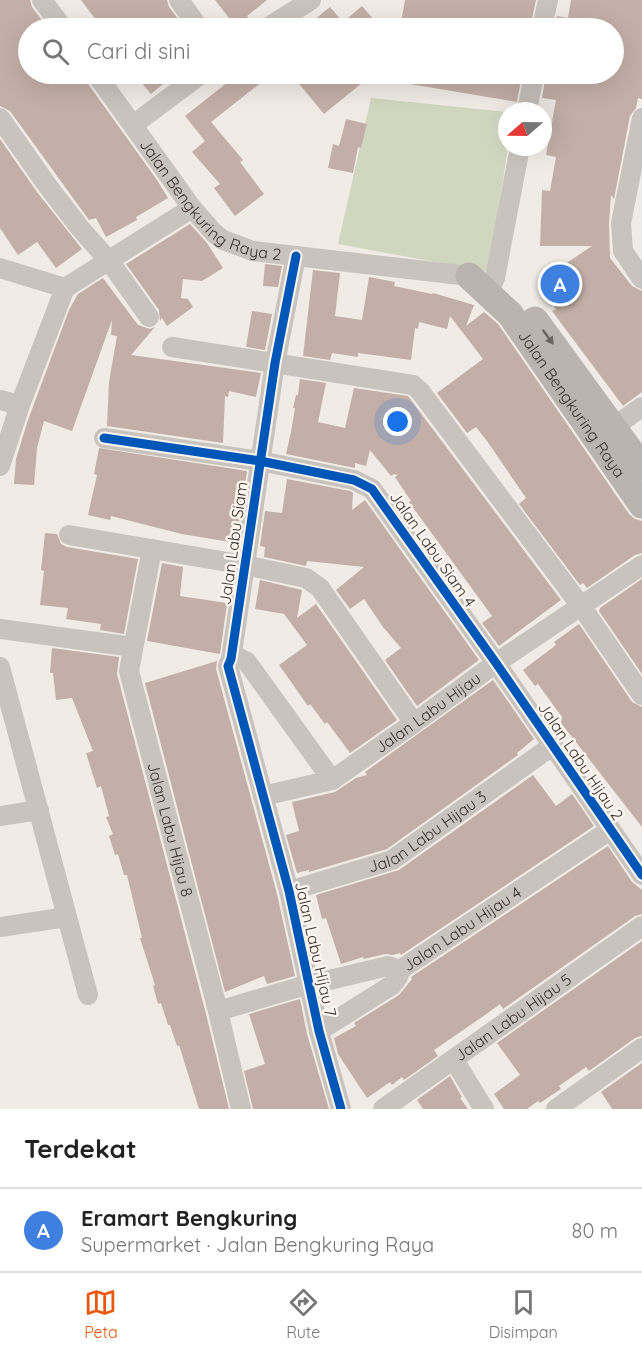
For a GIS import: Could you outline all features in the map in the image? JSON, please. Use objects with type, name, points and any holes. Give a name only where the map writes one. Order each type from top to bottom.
[{"type":"street","points":[[42,0],[56,18]]},
{"type":"street","points":[[179,0],[192,18]]},
{"type":"street","points":[[283,18],[311,0]]},
{"type":"street","points":[[545,18],[548,0]]},
{"type":"street","name":"Jalan Bengkuring Raya 2","points":[[103,84],[192,208],[223,240],[253,251],[493,289]]},
{"type":"street","points":[[133,125],[188,84]]},
{"type":"street","points":[[529,102],[532,84]]},
{"type":"street","points":[[642,117],[621,223],[623,251],[642,279]]},
{"type":"street","points":[[0,118],[47,185],[110,262],[149,317]]},
{"type":"street","points":[[493,289],[518,156]]},
{"type":"street","points":[[0,466],[20,405],[65,288],[110,262],[192,208]]},
{"type":"street","name":"Jalan Labu Siam","points":[[263,796],[228,666],[231,659],[275,363],[296,256]]},
{"type":"street","points":[[0,268],[36,281],[65,288]]},
{"type":"street","name":"Jalan Bengkuring Raya","points":[[493,289],[522,301],[605,433],[642,505]]},
{"type":"street","points":[[172,347],[413,386],[420,391],[581,606],[642,695]]},
{"type":"street","points":[[0,400],[20,405]]},
{"type":"street","points":[[605,433],[642,407]]},
{"type":"street","name":"Jalan Bengkuring Raya","points":[[605,433],[642,467]]},
{"type":"street","name":"Jalan Labu Siam 4","points":[[104,438],[260,461],[354,480],[372,489],[496,663]]},
{"type":"street","points":[[69,535],[245,565],[313,581],[414,723]]},
{"type":"street","name":"Jalan Labu Hijau 8","points":[[152,549],[129,671],[218,1011],[241,1109]]},
{"type":"street","name":"Jalan Labu Hijau","points":[[263,796],[332,780],[496,663],[642,565]]},
{"type":"street","points":[[0,629],[133,647]]},
{"type":"street","points":[[231,659],[240,658],[247,662],[332,780]]},
{"type":"street","name":"Jalan Labu Hijau 2","points":[[496,663],[642,875]]},
{"type":"street","points":[[0,667],[6,708],[39,810],[88,995]]},
{"type":"street","name":"Jalan Labu Hijau 3","points":[[289,891],[392,860],[552,746]]},
{"type":"street","name":"Jalan Labu Hijau 7","points":[[263,796],[289,891],[319,1031],[340,1109]]},
{"type":"street","points":[[0,816],[39,810]]},
{"type":"street","name":"Jalan Labu Hijau 4","points":[[319,1031],[392,985],[400,970],[610,830]]},
{"type":"street","points":[[0,927],[67,917]]},
{"type":"street","name":"Jalan Labu Hijau 5","points":[[383,1109],[642,926]]},
{"type":"street","points":[[218,1011],[388,966],[400,970]]},
{"type":"street","points":[[563,1107],[642,1048]]},
{"type":"street","points":[[454,1060],[484,1109]]},
{"type":"green space","points":[[371,98],[498,111],[498,156],[507,156],[489,272],[338,244]]},
{"type":"building","points":[[0,0],[30,0],[40,18],[18,18],[18,84],[88,84],[168,198],[136,217],[137,220],[106,237],[96,218],[89,220],[10,111],[0,106]]},
{"type":"building","points":[[81,0],[167,0],[177,18],[94,18]]},
{"type":"building","points":[[215,0],[267,0],[247,16],[248,18],[229,18]]},
{"type":"building","points":[[405,0],[536,0],[532,18],[402,18]]},
{"type":"building","points":[[571,0],[642,0],[642,99],[638,98],[636,108],[630,116],[614,199],[611,195],[609,224],[610,258],[632,286],[642,291],[642,392],[623,406],[552,311],[556,309],[538,282],[592,246],[540,246],[542,190],[550,191],[556,157],[551,156],[552,122],[556,100],[542,98],[544,84],[624,84],[624,18],[568,18]]},
{"type":"building","points":[[362,6],[372,18],[348,18]]},
{"type":"building","points":[[330,7],[340,18],[316,18]]},
{"type":"building","points":[[142,84],[163,84],[151,94]]},
{"type":"building","points":[[225,84],[259,84],[211,122],[243,160],[240,162],[264,194],[235,216],[214,188],[220,184],[192,152],[205,141],[185,116]]},
{"type":"building","points":[[299,84],[361,84],[324,114]]},
{"type":"building","points":[[410,84],[520,84],[517,102]]},
{"type":"building","points":[[346,119],[367,124],[361,148],[358,147],[353,173],[328,168],[333,144],[339,146]]},
{"type":"building","points":[[0,139],[37,192],[82,249],[56,268],[37,242],[18,255],[0,228]]},
{"type":"building","points":[[190,224],[207,243],[223,268],[202,281],[183,279],[181,298],[188,299],[193,307],[167,326],[162,318],[160,321],[159,310],[126,264]]},
{"type":"building","points":[[265,264],[282,266],[278,287],[263,286]]},
{"type":"building","points":[[313,270],[340,273],[335,316],[362,320],[369,277],[395,282],[394,286],[433,293],[474,305],[466,326],[484,312],[498,324],[629,514],[642,521],[642,553],[635,555],[587,588],[583,583],[580,585],[519,504],[526,498],[487,441],[476,427],[467,433],[437,393],[483,359],[450,316],[447,329],[419,322],[418,329],[415,328],[411,360],[358,353],[358,357],[332,353],[330,360],[303,356]]},
{"type":"building","points":[[103,278],[138,325],[150,329],[155,327],[131,355],[261,373],[256,397],[229,391],[228,397],[225,396],[223,443],[107,426],[109,382],[117,336],[111,335],[112,320],[72,431],[44,421],[37,448],[34,485],[14,484],[16,459],[28,420],[69,310],[78,294]]},
{"type":"building","points":[[252,311],[272,314],[265,350],[246,347]]},
{"type":"building","points":[[300,379],[326,383],[318,422],[345,428],[354,388],[408,396],[561,600],[499,646],[482,623],[492,616],[409,502],[411,501],[395,477],[398,475],[391,476],[370,450],[366,466],[355,463],[355,468],[286,454]]},
{"type":"building","points":[[99,448],[247,471],[236,543],[182,534],[111,516],[110,520],[88,515],[97,475],[94,474]]},
{"type":"building","points":[[287,479],[350,491],[353,493],[352,510],[365,500],[479,660],[417,706],[385,660],[401,648],[364,599],[350,609],[336,590],[364,567],[307,561],[306,566],[264,557],[265,547],[260,546],[265,511],[282,513]]},
{"type":"building","points":[[45,533],[57,534],[61,544],[67,547],[138,559],[124,634],[100,630],[101,624],[66,619],[68,608],[40,605]]},
{"type":"building","points":[[162,563],[183,567],[180,596],[227,603],[220,654],[147,641]]},
{"type":"building","points":[[642,579],[642,674],[599,611],[600,608]]},
{"type":"building","points":[[260,580],[302,590],[297,618],[316,604],[397,720],[350,753],[327,722],[325,724],[310,704],[308,706],[279,665],[307,645],[284,614],[255,609]]},
{"type":"building","points":[[579,624],[632,702],[642,707],[642,827],[561,723],[562,717],[538,684],[535,686],[523,670],[556,645],[554,642]]},
{"type":"building","points":[[52,648],[119,657],[117,674],[229,1109],[199,1109],[179,1045],[177,1046],[161,1003],[158,1004],[153,986],[155,985],[140,938],[142,938],[127,875],[124,875],[118,854],[115,855],[109,836],[113,834],[106,817],[109,816],[101,786],[97,788],[86,753],[93,751],[72,698],[56,700],[53,673],[50,673]]},
{"type":"building","points":[[217,661],[216,669],[277,894],[295,976],[267,984],[264,976],[225,992],[145,683]]},
{"type":"building","points":[[493,680],[534,739],[517,753],[518,755],[387,849],[309,872],[309,870],[297,873],[286,835],[299,831],[292,802],[335,792],[356,778],[367,775],[365,772]]},
{"type":"building","points":[[533,775],[556,806],[572,794],[594,826],[401,955],[400,953],[385,954],[364,959],[363,957],[341,964],[326,918],[322,919],[316,895],[399,870]]},
{"type":"building","points":[[608,846],[632,882],[642,890],[642,914],[635,916],[503,1009],[500,1004],[434,1050],[438,1056],[404,1080],[402,1077],[392,1085],[390,1082],[367,1098],[338,1054],[334,1038],[356,1026],[354,1023],[399,995],[412,979],[411,977]]},
{"type":"building","points":[[642,941],[642,1036],[635,1038],[589,1071],[586,1067],[559,1086],[561,1089],[540,1103],[538,1101],[527,1109],[504,1109],[494,1094],[520,1075],[497,1043]]},
{"type":"building","points":[[300,999],[307,1034],[329,1109],[253,1109],[244,1071],[265,1064],[249,1014]]},
{"type":"building","points":[[642,1063],[642,1109],[612,1109],[601,1092]]},
{"type":"building","points":[[450,1076],[468,1109],[423,1109],[417,1100]]},
{"type":"cycle path","points":[[296,256],[275,363],[231,659],[228,666],[289,891],[319,1031],[341,1109]]},
{"type":"cycle path","points":[[104,438],[260,461],[354,480],[372,489],[496,663],[642,875]]},
{"type":"place","name":"Eramart Bengkuring","points":[[560,284]]}]
